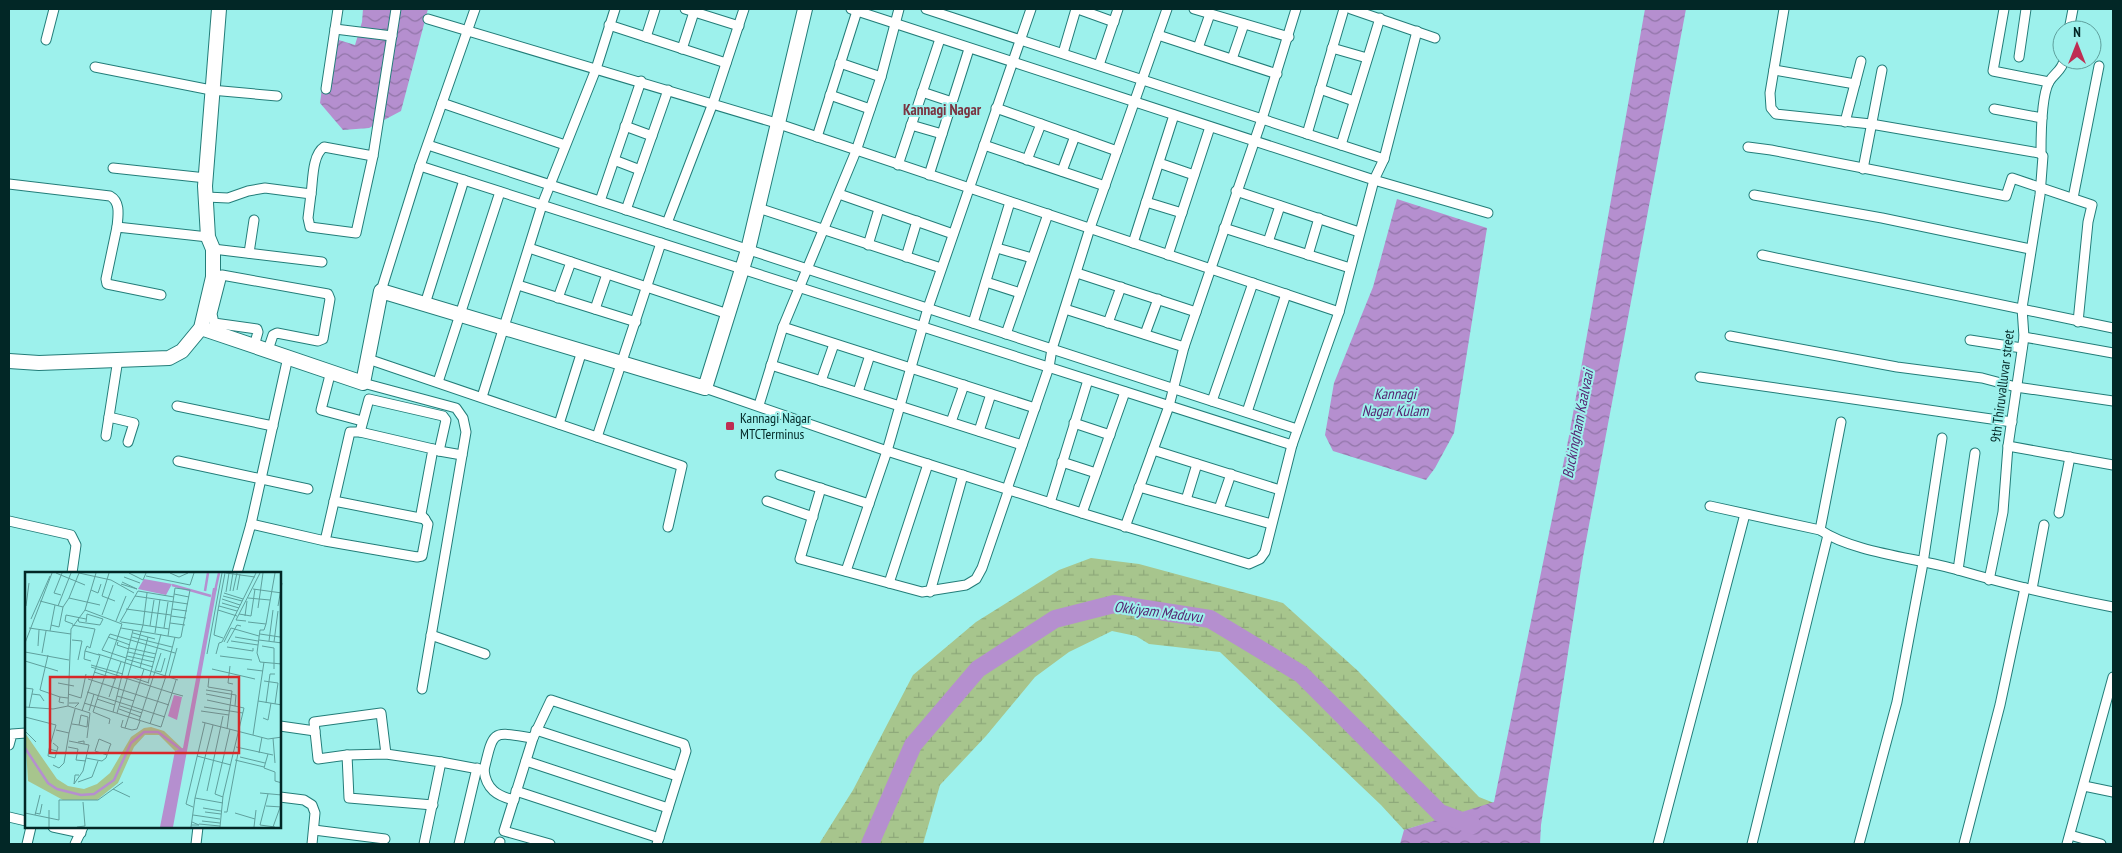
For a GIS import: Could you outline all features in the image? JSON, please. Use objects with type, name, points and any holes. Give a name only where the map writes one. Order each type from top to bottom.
[{"type":"street","points":[[46,40],[54,9]]},
{"type":"street","points":[[9,361],[39,363],[169,358],[182,352],[201,328],[212,277],[206,178],[219,9]]},
{"type":"street","points":[[326,89],[338,9]]},
{"type":"street","points":[[373,156],[324,147],[317,156],[308,218],[310,228],[356,233],[373,156],[396,9]]},
{"type":"street","points":[[364,383],[381,292],[420,166],[475,9]]},
{"type":"street","points":[[482,397],[542,205],[596,69],[615,9]]},
{"type":"street","points":[[646,37],[655,9]]},
{"type":"street","points":[[667,223],[713,103],[744,9]]},
{"type":"street","points":[[705,388],[748,250],[776,123],[805,9]]},
{"type":"street","points":[[759,405],[783,327],[856,151],[881,77],[899,9]]},
{"type":"street","points":[[926,9],[1384,159]]},
{"type":"street","points":[[846,571],[887,450],[928,308],[1012,62],[1022,40],[1031,9]]},
{"type":"street","points":[[1063,53],[1077,9],[1114,22]]},
{"type":"street","points":[[1099,65],[1118,9]]},
{"type":"street","points":[[821,488],[800,559],[915,591],[930,592],[966,585],[976,579],[982,568],[1049,367],[1052,349],[1090,228],[1167,9]]},
{"type":"street","points":[[1194,9],[1289,37]]},
{"type":"street","points":[[1125,527],[1169,406],[1184,347],[1277,74],[1296,9]]},
{"type":"street","points":[[1307,134],[1344,9]]},
{"type":"street","points":[[1351,9],[1436,38]]},
{"type":"street","points":[[1784,9],[1774,70],[1771,108],[1776,114],[1871,124],[2041,153]]},
{"type":"street","points":[[2004,9],[1993,71],[2049,82],[2062,70]]},
{"type":"street","points":[[2019,57],[2026,9]]},
{"type":"street","points":[[682,49],[690,10],[738,26]]},
{"type":"street","points":[[816,137],[840,63],[854,10],[896,22],[969,49],[1374,180],[1488,212]]},
{"type":"street","points":[[1198,48],[1210,14]]},
{"type":"street","points":[[1341,145],[1380,18]]},
{"type":"street","points":[[428,19],[641,81],[776,123],[1339,312]]},
{"type":"street","points":[[1232,59],[1244,24]]},
{"type":"street","points":[[609,25],[726,63]]},
{"type":"street","points":[[335,29],[392,36]]},
{"type":"street","points":[[381,292],[705,388],[928,464],[1125,527],[1249,564],[1260,560],[1265,552],[1270,524],[1292,445],[1339,312],[1358,232],[1374,180],[1384,159],[1417,31]]},
{"type":"street","points":[[1158,35],[1277,74]]},
{"type":"street","points":[[898,165],[940,39]]},
{"type":"street","points":[[1332,48],[1367,58]]},
{"type":"street","points":[[929,175],[969,49]]},
{"type":"street","points":[[1845,122],[1861,61]]},
{"type":"street","points":[[840,63],[881,77]]},
{"type":"street","points":[[95,67],[212,90],[277,96]]},
{"type":"street","points":[[1774,70],[1855,84]]},
{"type":"street","points":[[1863,169],[1882,70]]},
{"type":"street","points":[[2073,198],[2098,70]]},
{"type":"street","points":[[600,201],[641,81]]},
{"type":"street","name":"9th Thiruvalluvar street","points":[[1988,580],[2003,512],[2008,446],[2024,337],[2022,308],[2040,191],[2043,159],[2041,153],[2042,118],[2049,82]]},
{"type":"street","points":[[1320,89],[1354,101]]},
{"type":"street","points":[[626,210],[668,90]]},
{"type":"street","points":[[922,92],[952,102]]},
{"type":"street","points":[[830,95],[870,109]]},
{"type":"street","points":[[442,104],[565,145]]},
{"type":"street","points":[[996,108],[1117,151]]},
{"type":"street","points":[[1994,109],[2042,118]]},
{"type":"street","points":[[1133,243],[1174,115]]},
{"type":"street","points":[[1027,160],[1041,124]]},
{"type":"street","points":[[911,125],[942,134]]},
{"type":"street","points":[[626,126],[652,136]]},
{"type":"street","points":[[1168,255],[1210,127]]},
{"type":"street","points":[[1062,171],[1075,136]]},
{"type":"street","points":[[428,145],[1298,429]]},
{"type":"street","points":[[984,145],[1105,186]]},
{"type":"street","points":[[1748,147],[2006,196],[2012,178],[2040,191],[2073,198],[2092,205],[2088,222],[2078,322]]},
{"type":"street","points":[[614,160],[640,170]]},
{"type":"street","points":[[1159,163],[1194,175]]},
{"type":"street","points":[[420,166],[1292,445]]},
{"type":"street","points":[[113,168],[206,178]]},
{"type":"street","points":[[424,304],[464,180]]},
{"type":"street","points":[[9,184],[110,196],[115,199],[118,206],[117,227],[106,279],[107,284],[161,295]]},
{"type":"street","points":[[206,197],[228,198],[248,191],[265,188],[311,194]]},
{"type":"street","points":[[1236,191],[1358,232]]},
{"type":"street","points":[[438,382],[500,192]]},
{"type":"street","points":[[839,194],[953,234]]},
{"type":"street","points":[[1754,195],[1882,218],[2030,249]]},
{"type":"street","points":[[973,323],[1010,202]]},
{"type":"street","points":[[1146,202],[1182,214]]},
{"type":"street","points":[[1268,242],[1280,206]]},
{"type":"street","points":[[758,208],[942,268]]},
{"type":"street","points":[[868,245],[879,208]]},
{"type":"street","points":[[1006,334],[1048,214]]},
{"type":"street","points":[[1308,255],[1318,218]]},
{"type":"street","points":[[249,254],[254,220]]},
{"type":"street","points":[[906,257],[918,221]]},
{"type":"street","points":[[117,227],[210,243],[249,254],[322,262]]},
{"type":"street","points":[[1224,228],[1350,268]]},
{"type":"street","points":[[597,437],[661,243]]},
{"type":"street","points":[[529,248],[728,314]]},
{"type":"street","points":[[997,248],[1032,258]]},
{"type":"street","points":[[1762,255],[2113,328]]},
{"type":"street","points":[[558,298],[571,262]]},
{"type":"street","points":[[1077,273],[1196,312]]},
{"type":"street","points":[[595,309],[607,274]]},
{"type":"street","points":[[222,275],[328,294],[330,299],[323,339],[318,341],[257,329],[214,323],[212,314],[222,275]]},
{"type":"street","points":[[986,282],[1020,292]]},
{"type":"street","points":[[1212,401],[1253,283]]},
{"type":"street","points":[[518,285],[636,322]]},
{"type":"street","points":[[1108,323],[1121,287]]},
{"type":"street","points":[[1247,412],[1286,294]]},
{"type":"street","points":[[1144,334],[1158,299]]},
{"type":"street","points":[[1065,309],[1184,347]]},
{"type":"street","points":[[783,327],[1035,408]]},
{"type":"street","points":[[201,328],[364,383],[456,408],[463,418],[466,432],[422,689]]},
{"type":"street","points":[[254,346],[258,332],[257,329]]},
{"type":"street","points":[[268,350],[273,335],[277,333]]},
{"type":"street","points":[[1730,336],[1897,368],[1982,378],[2016,386],[2113,401]]},
{"type":"street","points":[[2024,337],[2113,353]]},
{"type":"street","points":[[1970,340],[2022,348]]},
{"type":"street","points":[[821,381],[834,344]]},
{"type":"street","points":[[559,424],[582,351]]},
{"type":"street","points":[[858,392],[870,355]]},
{"type":"street","points":[[237,572],[251,524],[288,357]]},
{"type":"street","points":[[106,436],[118,359]]},
{"type":"street","points":[[368,359],[682,466],[668,527]]},
{"type":"street","points":[[771,365],[1022,445]]},
{"type":"street","points":[[331,371],[321,410],[362,422]]},
{"type":"street","points":[[1700,377],[2012,422]]},
{"type":"street","points":[[1050,503],[1088,380]]},
{"type":"street","points":[[951,422],[964,386]]},
{"type":"street","points":[[1082,513],[1125,392]]},
{"type":"street","points":[[979,432],[991,394]]},
{"type":"street","points":[[251,524],[325,541],[417,557],[422,556],[428,524],[421,514],[436,450],[446,420],[443,416],[369,399],[360,432]]},
{"type":"street","points":[[177,406],[273,426]]},
{"type":"street","points":[[109,417],[134,423],[128,442]]},
{"type":"street","points":[[1752,844],[1824,532],[1841,422]]},
{"type":"street","points":[[1074,423],[1110,434]]},
{"type":"street","points":[[325,541],[350,432],[360,432],[462,455]]},
{"type":"street","points":[[1859,844],[1897,702],[1923,563],[1942,438]]},
{"type":"street","points":[[2008,446],[2113,465]]},
{"type":"street","points":[[1153,450],[1280,490]]},
{"type":"street","points":[[1958,570],[1975,453]]},
{"type":"street","points":[[2059,513],[2070,457]]},
{"type":"street","points":[[178,461],[308,489]]},
{"type":"street","points":[[1062,462],[1096,473]]},
{"type":"street","points":[[889,583],[928,464]]},
{"type":"street","points":[[1186,500],[1197,464]]},
{"type":"street","points":[[930,592],[963,474]]},
{"type":"street","points":[[1219,510],[1230,474]]},
{"type":"street","points":[[780,475],[869,504]]},
{"type":"street","points":[[1139,487],[1270,524]]},
{"type":"street","points":[[767,500],[813,517]]},
{"type":"street","points":[[334,501],[425,519]]},
{"type":"street","points":[[1710,506],[1824,532],[1923,563],[1958,570],[1988,580],[2113,607]]},
{"type":"street","points":[[1658,844],[1745,514]]},
{"type":"street","points":[[9,521],[71,535],[76,545],[72,572]]},
{"type":"street","points":[[1964,844],[2044,525]]},
{"type":"street","points":[[431,635],[485,654]]},
{"type":"street","points":[[2101,844],[2069,840],[2113,677]]},
{"type":"street","points":[[480,769],[492,791],[500,796],[515,796],[658,841],[686,751],[684,744],[556,701],[548,702],[534,734],[526,761],[515,796],[504,831],[550,844]]},
{"type":"street","points":[[386,754],[381,712],[314,722],[318,759],[347,755],[386,754],[480,769]]},
{"type":"street","points":[[281,726],[315,731]]},
{"type":"street","points":[[9,745],[12,734],[20,731],[25,733]]},
{"type":"street","points":[[459,844],[480,769],[492,739],[498,734],[534,734],[677,776]]},
{"type":"street","points":[[347,755],[349,798],[433,805]]},
{"type":"street","points":[[526,761],[668,808]]},
{"type":"street","points":[[424,844],[441,762]]},
{"type":"street","points":[[2084,786],[2113,792]]},
{"type":"street","points":[[281,798],[304,800],[312,805],[315,813],[312,844]]},
{"type":"street","points":[[9,817],[25,821]]},
{"type":"street","points":[[27,844],[31,828]]},
{"type":"street","points":[[63,828],[82,830],[74,844]]},
{"type":"street","points":[[196,844],[198,828]]},
{"type":"street","points":[[314,830],[385,839]]},
{"type":"green space","points":[[1091,558],[1139,564],[1283,603],[1358,671],[1479,797],[1494,803],[1404,830],[1381,805],[1220,652],[1149,644],[1136,636],[1112,631],[1069,652],[1035,677],[986,736],[940,785],[923,844],[819,844],[853,790],[913,675],[976,622],[1059,570]]},
{"type":"water","points":[[363,9],[428,9],[401,111],[369,128],[343,130],[320,103],[329,37],[355,45],[362,22]]},
{"type":"water","name":"Buckingham Kaalvaai","points":[[1645,9],[1686,9],[1583,557],[1541,825],[1540,844],[1400,844],[1404,830],[1494,802],[1569,436]]},
{"type":"water","name":"Kannagi Nagar Kulam","points":[[1397,199],[1487,228],[1454,433],[1435,468],[1426,480],[1333,451],[1325,435],[1334,383],[1373,287]]},
{"type":"waterway","name":"Okkiyam Maduvu","points":[[870,844],[913,745],[978,669],[1055,619],[1114,604],[1210,619],[1301,674],[1440,813],[1472,825]]},
{"type":"place","name":"Kannagi Nagar MTCTerminus","points":[[730,426]]},
{"type":"district","name":"Kannagi Nagar","points":[[942,110]]}]
